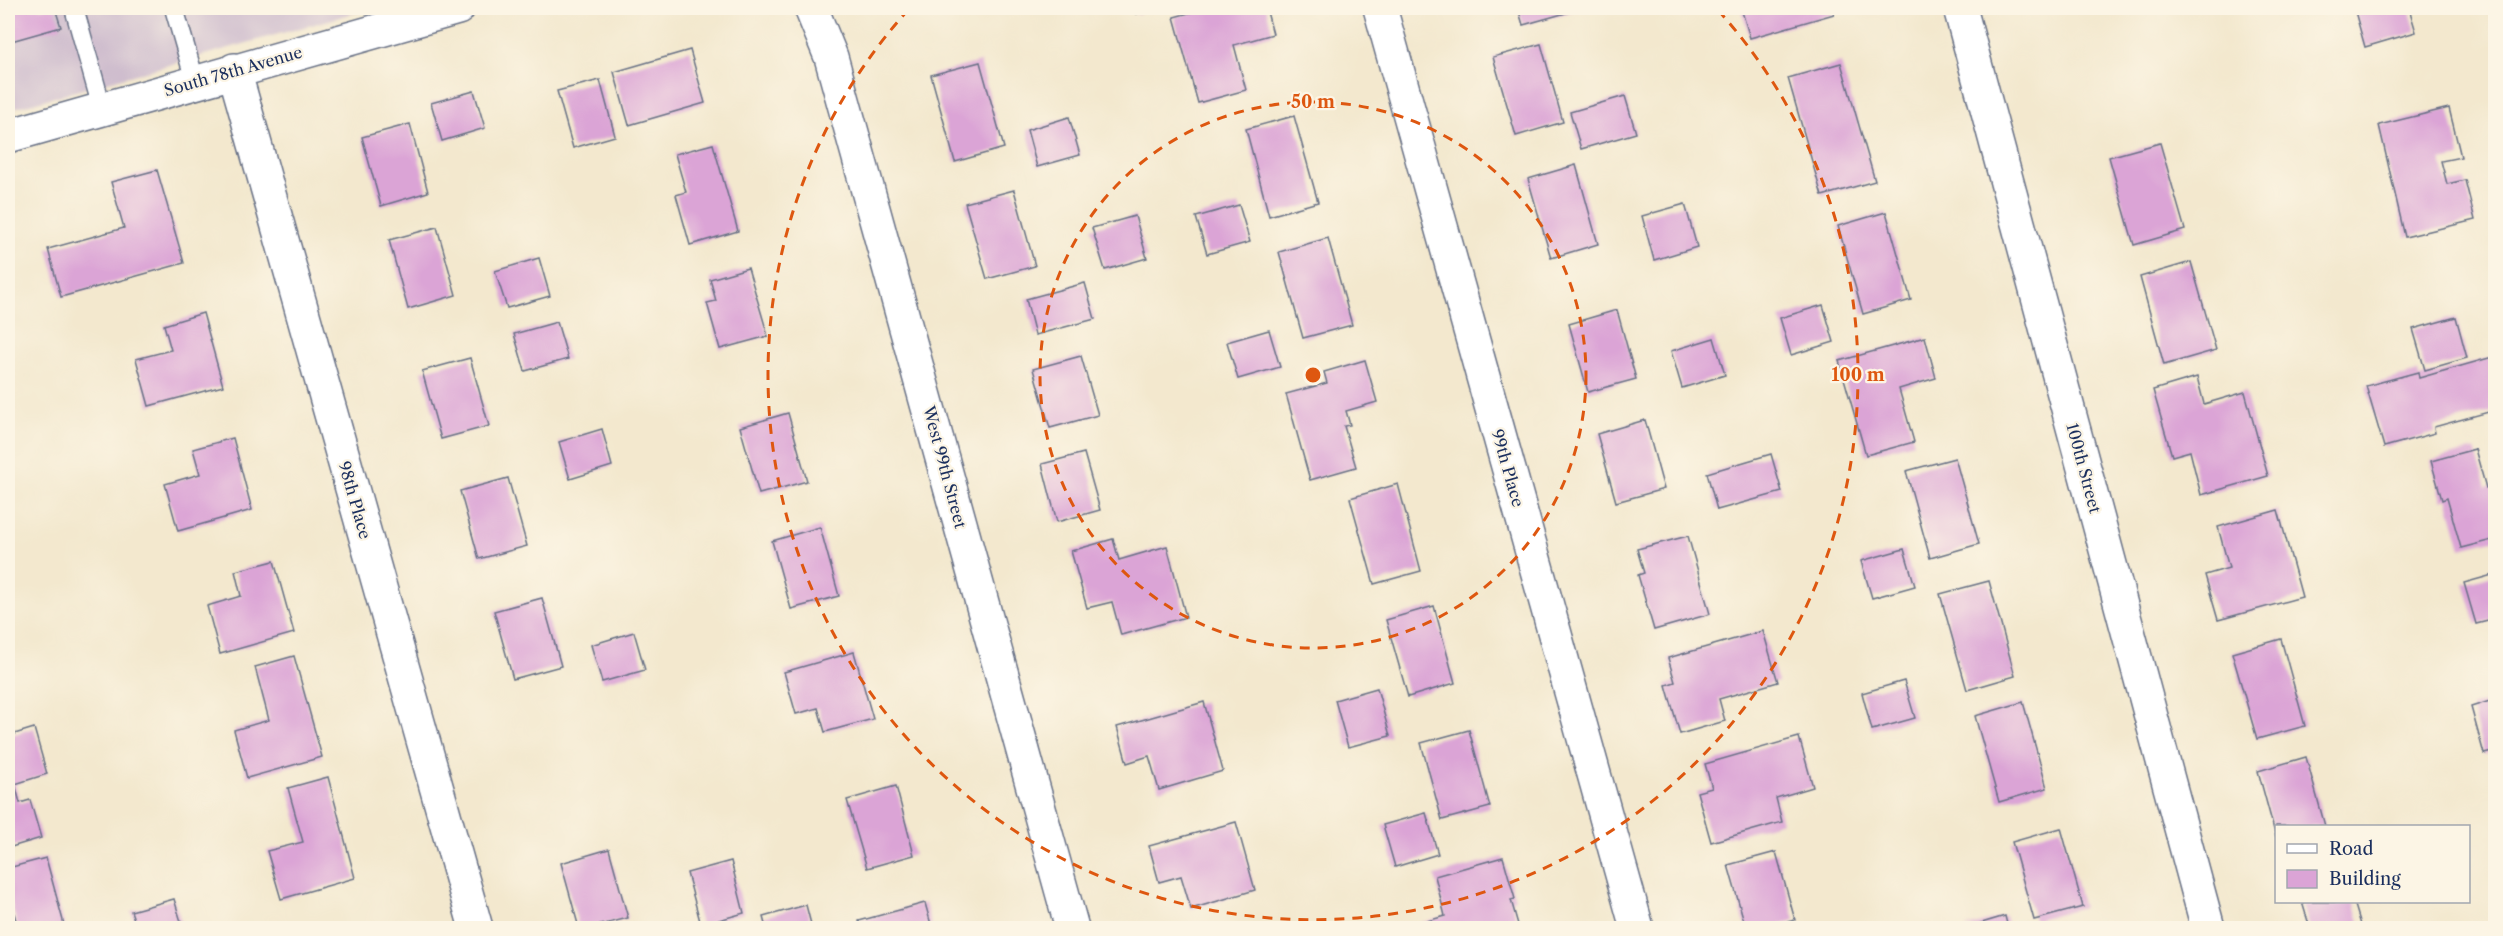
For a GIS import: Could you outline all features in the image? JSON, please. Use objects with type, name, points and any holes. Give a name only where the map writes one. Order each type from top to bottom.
[{"type":"street","name":"South 78th Avenue","points":[[8,136],[234,70],[398,16],[458,8]]},
{"type":"street","name":"West 99th Street","points":[[812,8],[831,57],[1072,928]]},
{"type":"street","name":"99th Place","points":[[1380,8],[1636,928]]},
{"type":"street","name":"100th Street","points":[[1960,8],[2208,928]]},
{"type":"street","name":"98th Place","points":[[234,70],[476,928]]},
{"type":"lane","points":[[74,8],[102,108]]},
{"type":"lane","points":[[174,8],[195,81]]},
{"type":"shaded area","points":[[8,8],[372,8],[8,110]]},
{"type":"building","points":[[8,8],[55,8],[61,27],[8,42]]},
{"type":"building","points":[[1134,8],[1156,8],[1136,14]]},
{"type":"building","points":[[1207,8],[1266,8],[1273,34],[1234,45],[1246,90],[1198,103],[1174,17]]},
{"type":"building","points":[[1518,8],[1572,8],[1573,11],[1523,25]]},
{"type":"building","points":[[1741,8],[1832,8],[1834,14],[1750,38]]},
{"type":"building","points":[[2354,8],[2409,8],[2416,32],[2365,47]]},
{"type":"building","points":[[1541,44],[1563,122],[1516,136],[1493,57]]},
{"type":"building","points":[[690,50],[705,103],[629,125],[614,72]]},
{"type":"building","points":[[980,62],[1004,148],[955,162],[931,75]]},
{"type":"building","points":[[1841,63],[1875,181],[1822,196],[1788,78]]},
{"type":"building","points":[[600,80],[615,136],[573,148],[557,91]]},
{"type":"building","points":[[474,91],[485,128],[442,141],[431,103]]},
{"type":"building","points":[[1625,96],[1636,133],[1581,149],[1570,112]]},
{"type":"building","points":[[2449,108],[2461,157],[2441,161],[2447,184],[2465,180],[2475,220],[2405,237],[2379,125]]},
{"type":"building","points":[[1294,116],[1318,202],[1269,216],[1246,129]]},
{"type":"building","points":[[1069,117],[1080,155],[1037,167],[1027,130]]},
{"type":"building","points":[[410,124],[428,192],[381,206],[362,137]]},
{"type":"building","points":[[2160,143],[2185,230],[2134,245],[2109,157]]},
{"type":"building","points":[[713,144],[738,231],[690,245],[676,195],[686,192],[675,154]]},
{"type":"building","points":[[1576,165],[1598,244],[1551,258],[1528,179]]},
{"type":"building","points":[[157,170],[184,263],[61,297],[48,249],[124,228],[111,182]]},
{"type":"building","points":[[1014,190],[1035,266],[987,279],[965,203]]},
{"type":"building","points":[[1685,204],[1697,247],[1654,260],[1642,216]]},
{"type":"building","points":[[1239,205],[1250,242],[1207,254],[1196,217]]},
{"type":"building","points":[[1886,212],[1911,300],[1863,314],[1838,226]]},
{"type":"building","points":[[1135,216],[1147,258],[1105,270],[1092,228]]},
{"type":"building","points":[[437,227],[456,295],[408,309],[389,240]]},
{"type":"building","points":[[1328,238],[1352,325],[1303,338],[1279,252]]},
{"type":"building","points":[[539,258],[550,296],[507,308],[495,271]]},
{"type":"building","points":[[2191,262],[2216,350],[2164,365],[2140,277]]},
{"type":"building","points":[[748,268],[768,336],[720,349],[707,303],[716,301],[710,279]]},
{"type":"building","points":[[1085,283],[1095,319],[1035,335],[1026,299]]},
{"type":"building","points":[[1823,305],[1834,342],[1791,355],[1780,318]]},
{"type":"building","points":[[1617,310],[1636,379],[1588,392],[1569,324]]},
{"type":"building","points":[[203,313],[223,386],[149,406],[136,359],[171,350],[164,325]]},
{"type":"building","points":[[2456,317],[2467,358],[2425,370],[2413,329]]},
{"type":"building","points":[[557,322],[568,359],[525,371],[514,334]]},
{"type":"building","points":[[1269,330],[1280,367],[1238,379],[1227,342]]},
{"type":"building","points":[[1925,337],[1936,378],[1899,389],[1914,442],[1866,455],[1839,361]]},
{"type":"building","points":[[1714,338],[1725,375],[1682,388],[1671,351]]},
{"type":"building","points":[[1081,356],[1098,415],[1050,428],[1033,369]]},
{"type":"building","points":[[2496,356],[2496,410],[2434,427],[2435,433],[2384,447],[2366,386],[2418,372],[2419,378]]},
{"type":"building","points":[[470,358],[489,426],[441,439],[422,371]]},
{"type":"building","points":[[1365,360],[1377,402],[1346,411],[1350,425],[1344,426],[1356,467],[1310,480],[1286,394],[1327,383],[1324,372]]},
{"type":"building","points":[[2197,377],[2204,404],[2245,392],[2268,476],[2201,495],[2190,451],[2172,456],[2153,390]]},
{"type":"building","points":[[788,413],[807,481],[759,494],[740,427]]},
{"type":"building","points":[[1645,420],[1664,489],[1616,502],[1597,434]]},
{"type":"building","points":[[602,429],[612,466],[570,479],[559,442]]},
{"type":"building","points":[[233,438],[252,510],[178,531],[165,484],[200,474],[193,449]]},
{"type":"building","points":[[2475,449],[2486,488],[2496,485],[2496,539],[2461,548],[2447,498],[2442,500],[2431,461]]},
{"type":"building","points":[[1084,453],[1100,510],[1057,522],[1042,464]]},
{"type":"building","points":[[1771,454],[1782,492],[1717,510],[1707,473]]},
{"type":"building","points":[[1955,458],[1979,544],[1930,558],[1906,471]]},
{"type":"building","points":[[508,478],[527,546],[479,559],[460,491]]},
{"type":"building","points":[[1398,484],[1421,571],[1374,584],[1350,498]]},
{"type":"building","points":[[2278,510],[2302,597],[2218,620],[2205,575],[2229,568],[2218,527]]},
{"type":"building","points":[[820,527],[839,596],[791,609],[772,541]]},
{"type":"building","points":[[1688,536],[1710,614],[1654,630],[1638,575],[1644,573],[1637,549]]},
{"type":"building","points":[[1113,539],[1119,560],[1167,546],[1186,617],[1121,635],[1112,602],[1087,608],[1071,551]]},
{"type":"building","points":[[1904,549],[1915,586],[1872,598],[1861,561]]},
{"type":"building","points":[[274,561],[294,633],[220,654],[207,606],[241,596],[235,571]]},
{"type":"building","points":[[2496,574],[2496,619],[2476,624],[2464,583]]},
{"type":"building","points":[[1989,581],[2015,676],[1967,690],[1940,594]]},
{"type":"building","points":[[542,598],[561,666],[513,679],[494,611]]},
{"type":"building","points":[[1434,606],[1455,683],[1408,697],[1386,620]]},
{"type":"building","points":[[1763,631],[1778,682],[1719,699],[1725,721],[1680,734],[1666,685],[1675,682],[1668,658]]},
{"type":"building","points":[[634,632],[645,670],[602,682],[591,645]]},
{"type":"building","points":[[2281,639],[2305,726],[2257,739],[2232,653]]},
{"type":"building","points":[[854,652],[873,719],[825,732],[818,708],[796,714],[784,672]]},
{"type":"building","points":[[294,656],[322,757],[247,778],[234,730],[269,720],[255,667]]},
{"type":"building","points":[[1904,681],[1915,718],[1872,730],[1862,693]]},
{"type":"building","points":[[1377,688],[1390,736],[1348,747],[1335,700]]},
{"type":"building","points":[[2496,699],[2496,751],[2484,754],[2471,707]]},
{"type":"building","points":[[1204,702],[1223,771],[1159,790],[1149,756],[1127,763],[1117,727]]},
{"type":"building","points":[[2023,702],[2047,788],[1999,802],[1975,716]]},
{"type":"building","points":[[34,728],[47,774],[15,784],[20,803],[30,800],[41,838],[8,848],[8,736]]},
{"type":"building","points":[[1469,730],[1490,807],[1442,820],[1421,743]]},
{"type":"building","points":[[1799,737],[1813,787],[1776,798],[1782,822],[1711,842],[1697,792],[1712,788],[1705,764]]},
{"type":"building","points":[[2306,757],[2325,825],[2275,825],[2275,833],[2258,771]]},
{"type":"building","points":[[328,777],[355,878],[281,899],[267,851],[303,842],[288,788]]},
{"type":"building","points":[[896,786],[914,855],[867,868],[847,800]]},
{"type":"building","points":[[1426,813],[1438,854],[1395,867],[1383,825]]},
{"type":"building","points":[[1236,822],[1255,890],[1191,909],[1181,876],[1159,882],[1149,846]]},
{"type":"building","points":[[2061,828],[2083,907],[2034,920],[2012,842]]},
{"type":"building","points":[[609,849],[628,918],[589,928],[579,928],[561,863]]},
{"type":"building","points":[[1776,852],[1795,920],[1764,928],[1746,928],[1728,865]]},
{"type":"building","points":[[1503,857],[1515,899],[1511,900],[1519,928],[1414,928],[1413,925],[1445,916],[1435,876]]},
{"type":"building","points":[[46,858],[65,928],[18,928],[8,891],[8,868]]},
{"type":"building","points":[[731,861],[744,913],[701,925],[687,873]]},
{"type":"building","points":[[174,899],[183,928],[137,928],[131,911]]},
{"type":"building","points":[[925,903],[932,928],[861,928],[859,921]]},
{"type":"building","points":[[2302,903],[2354,903],[2362,928],[2310,928]]},
{"type":"building","points":[[806,905],[812,928],[766,928],[763,917]]},
{"type":"building","points":[[2005,916],[2008,928],[1965,928]]}]
